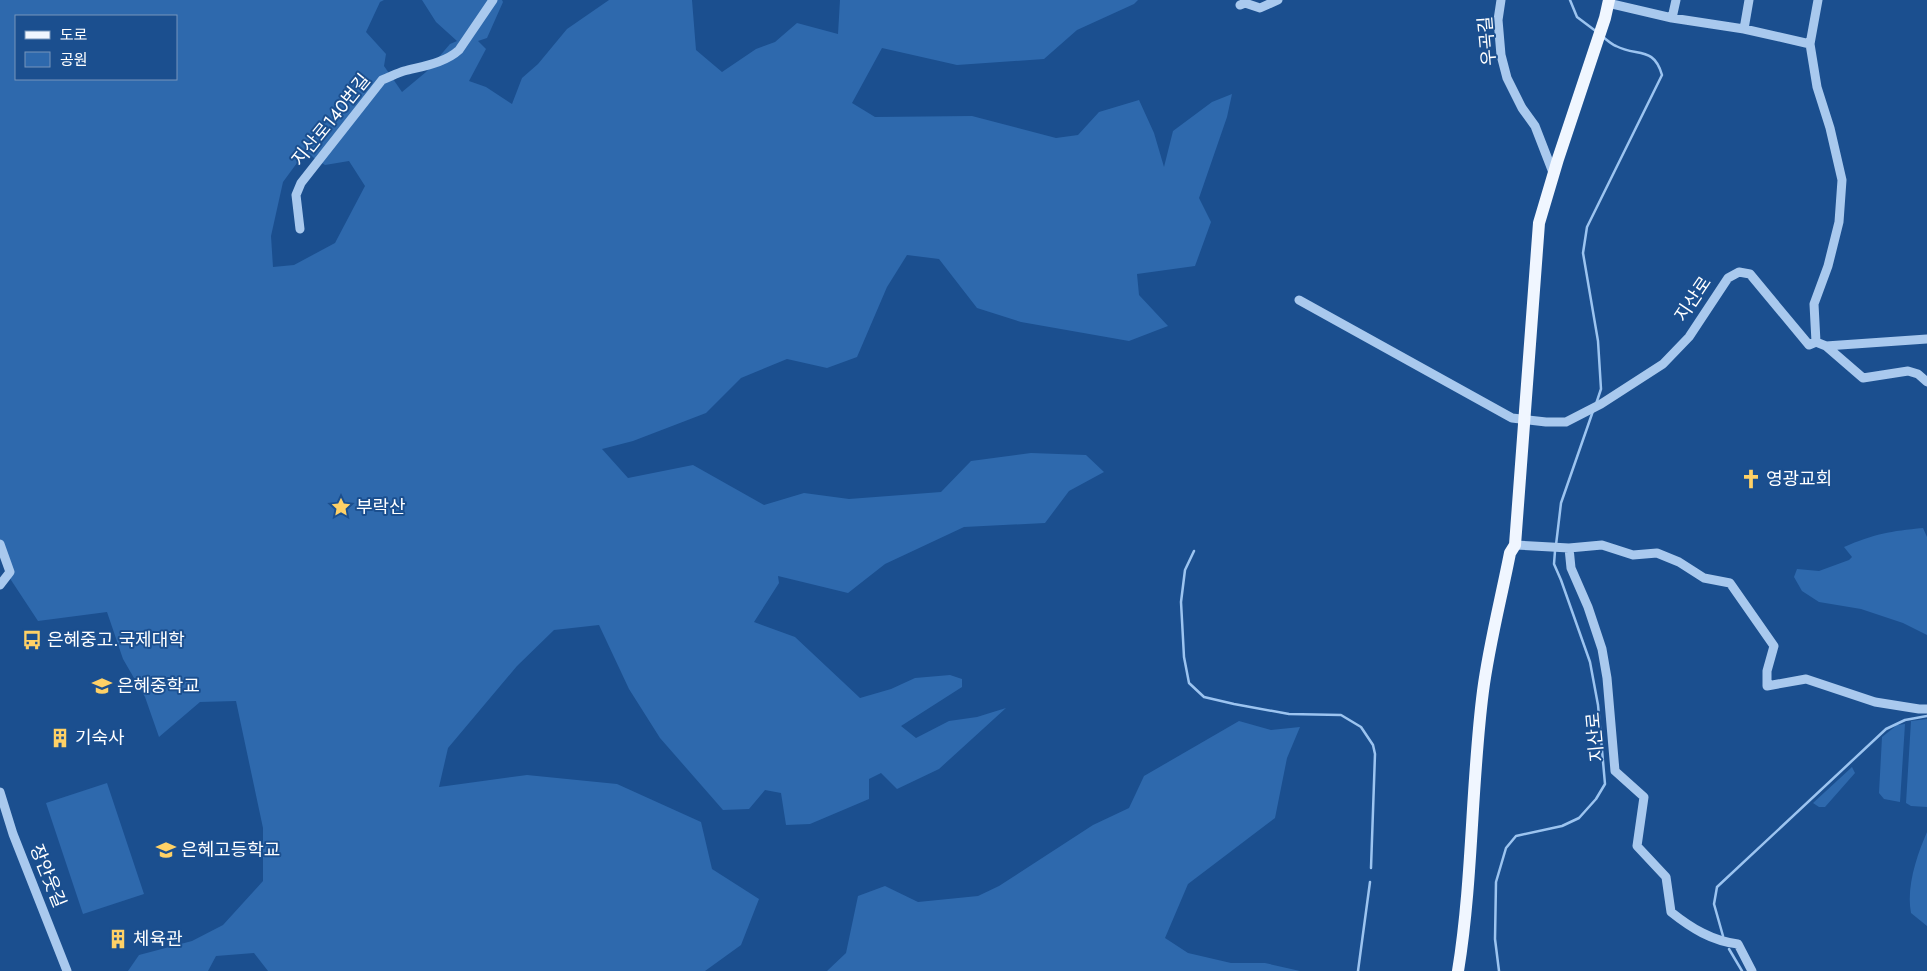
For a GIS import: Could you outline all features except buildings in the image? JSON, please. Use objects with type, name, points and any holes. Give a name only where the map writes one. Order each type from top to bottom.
[{"type":"main road","points":[[1458,971],[1464,936],[1483,690],[1510,553],[1515,545],[1539,223],[1609,1]]},
{"type":"street","name":"지산로140번길","points":[[300,229],[296,195],[301,183],[382,80],[453,56],[493,0]]},
{"type":"street","points":[[1240,5],[1245,3],[1260,8],[1278,0]]},
{"type":"street","name":"우곡길","points":[[1501,0],[1498,20],[1507,78],[1522,108],[1535,126],[1554,175]]},
{"type":"street","points":[[1672,18],[1676,0]]},
{"type":"street","points":[[1744,29],[1749,0]]},
{"type":"street","points":[[1816,342],[1814,304],[1828,266],[1837,230],[1842,180],[1830,128],[1817,87],[1810,44],[1818,0]]},
{"type":"street","points":[[1609,1],[1672,18],[1744,29],[1810,44]]},
{"type":"street","name":"지산로","points":[[1299,300],[1512,418],[1566,422],[1601,404],[1664,364],[1689,337],[1728,278],[1739,272],[1750,274],[1809,344],[1816,342],[1826,346],[1863,378],[1908,371],[1922,373],[1927,382]]},
{"type":"street","points":[[1826,346],[1927,339]]},
{"type":"street","points":[[0,544],[10,572],[0,586]]},
{"type":"street","points":[[1515,545],[1565,548],[1602,544],[1633,555],[1657,553],[1679,562],[1704,578],[1730,583],[1774,646],[1767,671],[1767,686],[1806,679],[1875,702],[1927,709]]},
{"type":"street","name":"지산로","points":[[1565,548],[1602,649],[1607,678],[1615,771],[1644,797],[1637,846],[1666,877],[1671,912],[1690,927],[1722,942],[1738,944],[1752,971]]},
{"type":"street","name":"장안웃길","points":[[0,792],[13,834],[67,971]]},
{"type":"green space","points":[[0,0],[384,0],[380,2],[366,32],[386,54],[384,66],[402,92],[426,72],[450,44],[457,41],[436,22],[422,0],[502,0],[503,2],[487,38],[478,41],[486,49],[469,81],[486,87],[512,104],[522,78],[538,64],[567,29],[609,0],[692,0],[696,50],[722,72],[756,49],[775,42],[797,23],[838,34],[840,0],[1138,0],[1134,4],[1077,30],[1044,59],[957,65],[882,48],[852,103],[875,117],[972,116],[1056,138],[1078,135],[1099,112],[1139,100],[1154,133],[1164,167],[1173,131],[1212,102],[1232,94],[1227,117],[1199,198],[1211,222],[1195,266],[1137,274],[1139,295],[1168,326],[1129,341],[1021,322],[977,308],[939,259],[907,255],[887,287],[857,357],[827,368],[787,359],[741,378],[706,413],[633,441],[602,449],[628,478],[693,465],[764,505],[804,493],[849,499],[941,492],[971,461],[1031,453],[1086,455],[1104,472],[1069,491],[1045,523],[964,527],[885,564],[848,593],[778,576],[779,583],[754,622],[795,637],[860,698],[891,689],[915,678],[950,675],[962,679],[962,687],[901,726],[916,738],[949,721],[977,717],[1006,708],[939,769],[897,789],[881,773],[869,779],[869,799],[810,824],[786,825],[781,793],[765,790],[749,809],[723,810],[660,738],[629,689],[599,625],[554,630],[517,666],[448,748],[439,787],[527,775],[617,784],[701,822],[712,869],[759,899],[741,945],[705,971],[268,971],[254,953],[216,956],[208,971],[128,971],[139,955],[192,941],[223,925],[263,881],[263,828],[236,701],[200,702],[159,737],[145,697],[123,659],[107,612],[38,621],[11,580],[0,549]],"holes":[[[305,152],[325,165],[349,161],[365,186],[335,243],[294,265],[273,267],[271,236],[283,182]]]},
{"type":"green space","points":[[1923,528],[1927,537],[1927,635],[1903,623],[1861,609],[1819,602],[1802,591],[1794,577],[1797,569],[1819,571],[1849,560],[1852,557],[1844,547],[1864,539],[1901,530]]},
{"type":"green space","points":[[1927,719],[1927,807],[1911,806],[1906,803],[1911,721]]},
{"type":"green space","points":[[1239,721],[1271,730],[1300,727],[1287,758],[1275,818],[1188,884],[1165,938],[1188,953],[1231,963],[1265,963],[1300,971],[827,971],[846,953],[858,896],[885,886],[918,902],[978,896],[999,886],[1093,825],[1129,808],[1144,776]]},
{"type":"green space","points":[[1905,724],[1900,802],[1884,799],[1879,793],[1882,737],[1897,725]]},
{"type":"green space","points":[[1852,767],[1855,773],[1825,807],[1819,807],[1813,803]]},
{"type":"green space","points":[[107,783],[144,894],[83,914],[46,803]]},
{"type":"green space","points":[[1927,832],[1927,926],[1911,913],[1910,893],[1913,871]]},
{"type":"waterway","points":[[1570,0],[1577,17],[1597,32]]},
{"type":"waterway","points":[[1596,404],[1601,389],[1598,341],[1583,253],[1587,227],[1662,75],[1659,66],[1649,56],[1624,49],[1612,44],[1603,37]]},
{"type":"waterway","points":[[1556,545],[1561,503],[1593,411]]},
{"type":"waterway","points":[[1194,551],[1185,570],[1181,602],[1184,657],[1189,683],[1204,697],[1289,714],[1341,715],[1361,727],[1373,745],[1375,754],[1371,868]]},
{"type":"waterway","points":[[1499,971],[1495,939],[1496,882],[1506,848],[1516,836],[1562,826],[1579,818],[1596,799],[1605,784],[1598,705],[1590,662],[1554,564],[1555,551]]},
{"type":"waterway","points":[[1723,936],[1714,904],[1717,887],[1886,729],[1905,720],[1927,716]]},
{"type":"waterway","points":[[1358,971],[1370,882]]},
{"type":"waterway","points":[[1729,949],[1742,971]]},
{"type":"place","name":"영광교회","points":[[1751,479]]},
{"type":"place","name":"부락산","points":[[341,507]]},
{"type":"place","name":"은혜중고.국제대학","points":[[32,640]]},
{"type":"place","name":"은혜중학교","points":[[102,686]]},
{"type":"place","name":"기숙사","points":[[60,738]]},
{"type":"place","name":"은혜고등학교","points":[[166,850]]},
{"type":"place","name":"체육관","points":[[118,939]]}]
